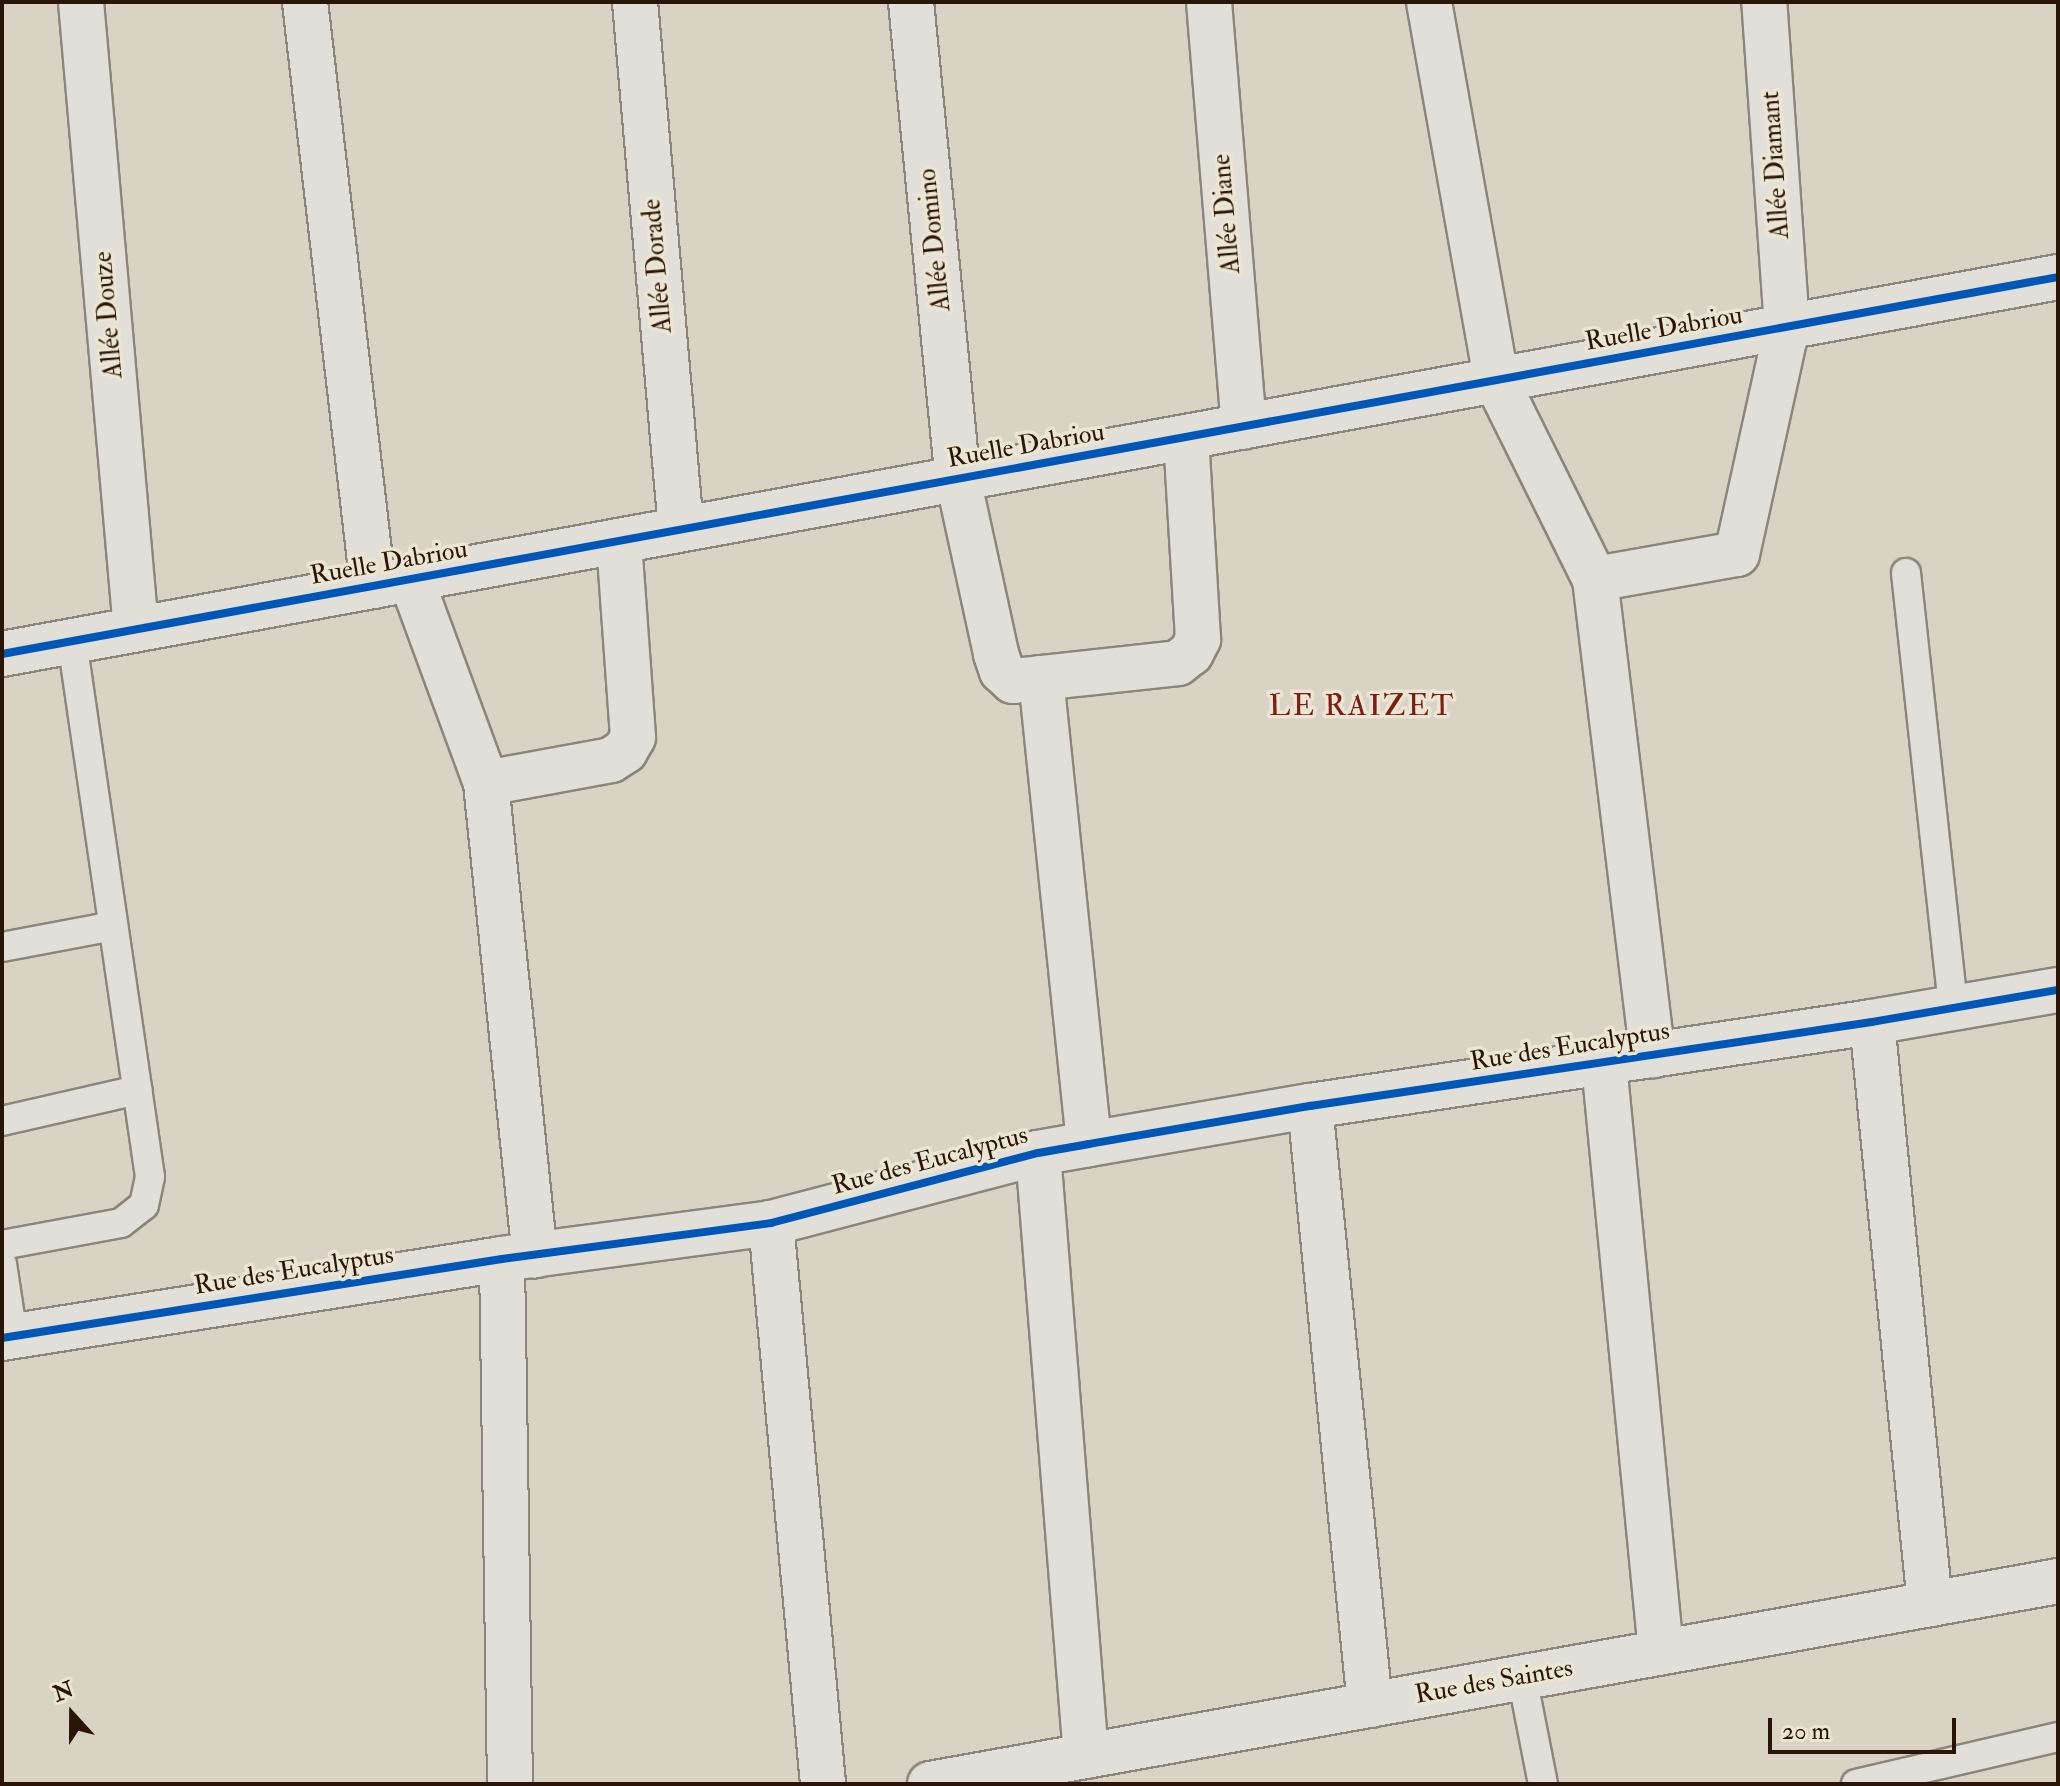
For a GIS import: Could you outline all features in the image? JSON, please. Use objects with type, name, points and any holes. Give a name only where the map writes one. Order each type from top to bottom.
[{"type":"street","name":"Allée Douze","points":[[81,2],[136,629]]},
{"type":"street","points":[[305,2],[392,582],[486,783],[518,1257],[510,1784]]},
{"type":"street","name":"Allée Dorade","points":[[635,2],[681,529]]},
{"type":"street","name":"Allée Domino","points":[[911,2],[958,479],[1002,671],[1013,681],[1178,663],[1191,653],[1198,639],[1186,437]]},
{"type":"street","name":"Allée Diane","points":[[1209,2],[1244,427]]},
{"type":"street","points":[[1429,2],[1496,380],[1595,579],[1653,1055]]},
{"type":"street","name":"Allée Diamant","points":[[1595,579],[1737,554],[1787,327],[1764,2]]},
{"type":"street","name":"Ruelle Dabriou","points":[[2,654],[2058,277]]},
{"type":"street","points":[[486,783],[611,760],[625,751],[633,737],[619,541]]},
{"type":"street","points":[[1041,678],[1089,1144]]},
{"type":"street","name":"Rue des Eucalyptus","points":[[8,1338],[518,1257],[771,1223],[1038,1153],[1310,1106],[1604,1064],[2058,990]]},
{"type":"street","points":[[1872,1022],[1930,1604]]},
{"type":"street","points":[[1604,1064],[1661,1652]]},
{"type":"street","points":[[1310,1106],[1370,1705]]},
{"type":"street","points":[[1038,1153],[1086,1756]]},
{"type":"street","points":[[771,1223],[823,1784]]},
{"type":"street","name":"Rue des Saintes","points":[[930,1784],[2058,1581]]},
{"type":"lane","points":[[1906,573],[1953,1008]]},
{"type":"lane","points":[[2,1245],[121,1223],[144,1205],[150,1177],[72,641]]},
{"type":"lane","points":[[2,947],[113,926]]},
{"type":"lane","points":[[2,1121],[137,1090]]},
{"type":"lane","points":[[2,1264],[8,1338]]},
{"type":"lane","points":[[1522,1677],[1543,1784]]},
{"type":"lane","points":[[1856,1784],[2058,1737]]},
{"type":"cycle path","points":[[2,654],[2058,277]]},
{"type":"cycle path","points":[[2,1338],[502,1259],[771,1223],[1038,1153],[1310,1106],[1872,1022],[2058,990]]},
{"type":"district","name":"LE RAIZET","points":[[1362,706]]}]
